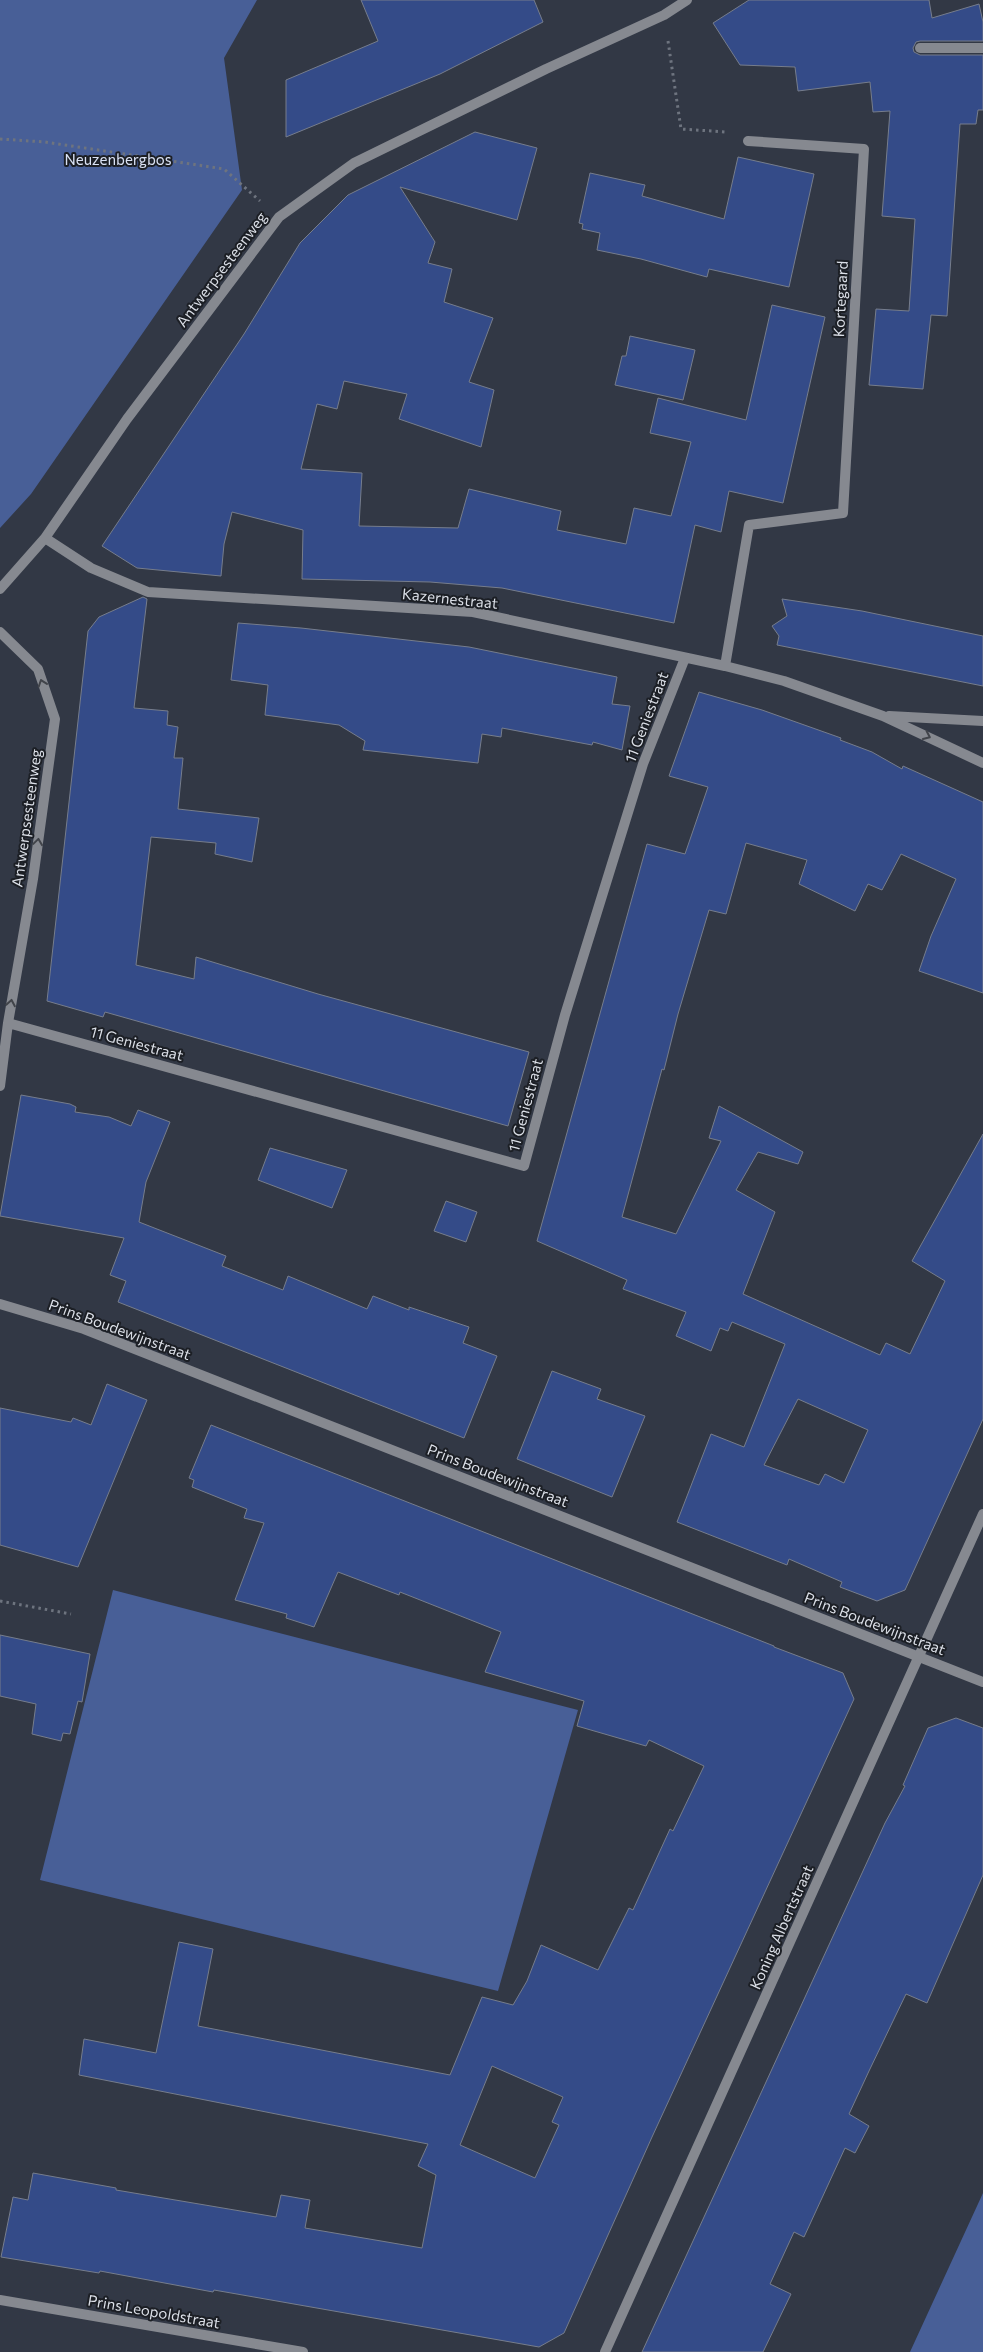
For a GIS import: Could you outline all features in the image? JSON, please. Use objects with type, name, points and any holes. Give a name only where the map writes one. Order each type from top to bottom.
[{"type":"street","name":"Antwerpsesteenweg","points":[[0,589],[45,538],[127,419],[279,217],[354,164],[546,69],[664,15],[687,0]]},
{"type":"street","points":[[920,48],[983,48]]},
{"type":"street","name":"Kortegaard","points":[[726,666],[749,525],[843,513],[864,149],[748,142]]},
{"type":"street","name":"Kazernestraat","points":[[45,538],[91,568],[148,592],[473,612],[726,666],[784,682],[883,716],[983,762]]},
{"type":"street","name":"Antwerpsesteenweg","points":[[0,632],[38,669],[55,720],[0,1086]]},
{"type":"street","name":"11 Geniestraat","points":[[8,1023],[524,1166],[565,1015],[638,783],[685,658]]},
{"type":"street","name":"Kazernestraat","points":[[883,716],[983,721]]},
{"type":"street","name":"Prins Boudewijnstraat","points":[[0,1304],[84,1329],[983,1682]]},
{"type":"street","name":"Koning Albertstraat","points":[[605,2352],[983,1514]]},
{"type":"street","name":"Prins Leopoldstraat","points":[[0,2300],[303,2352]]},
{"type":"path","points":[[664,15],[682,129],[739,132],[748,142]]},
{"type":"path","points":[[0,139],[45,142],[224,169],[279,217]]},
{"type":"path","points":[[0,1601],[72,1614]]},
{"type":"green space","name":"Neuzenbergbos","points":[[0,0],[257,0],[224,58],[242,190],[31,494],[0,528]]},
{"type":"green space","points":[[113,1590],[578,1710],[498,1991],[40,1880]]},
{"type":"green space","points":[[983,2193],[983,2352],[910,2352]]},
{"type":"building","points":[[361,0],[534,0],[543,22],[440,74],[286,137],[286,80],[378,41]]},
{"type":"building","points":[[749,0],[929,0],[932,18],[979,4],[983,22],[983,41],[920,41],[916,42],[913,48],[914,52],[920,55],[983,55],[983,110],[978,110],[976,124],[960,124],[947,316],[931,315],[923,389],[869,385],[876,309],[909,311],[915,219],[882,216],[890,111],[873,112],[870,82],[798,91],[795,67],[740,65],[713,23]]},
{"type":"building","points":[[475,132],[537,148],[517,220],[400,187],[435,242],[428,263],[452,269],[444,302],[493,318],[469,382],[494,390],[481,447],[399,419],[407,394],[344,381],[337,409],[317,404],[301,469],[362,473],[359,526],[458,528],[469,489],[561,511],[557,530],[626,544],[634,508],[671,516],[691,442],[650,433],[658,398],[746,420],[772,305],[825,317],[783,503],[729,491],[721,532],[695,525],[674,623],[502,588],[430,582],[302,579],[303,530],[232,512],[224,544],[221,576],[137,568],[102,546],[244,334],[300,243],[348,195]]},
{"type":"building","points":[[738,157],[814,174],[789,287],[709,269],[707,277],[641,259],[597,250],[600,233],[582,229],[583,224],[579,223],[590,173],[645,185],[642,196],[724,219]]},
{"type":"building","points":[[630,336],[695,350],[683,400],[615,385],[622,356],[626,356]]},
{"type":"building","points":[[143,597],[147,599],[134,708],[168,711],[167,725],[178,727],[174,758],[183,758],[178,809],[259,818],[252,862],[215,854],[216,843],[151,837],[136,965],[194,979],[196,957],[318,994],[529,1052],[508,1126],[105,1012],[103,1017],[47,1001],[88,631],[99,617]]},
{"type":"building","points":[[782,599],[862,611],[983,636],[983,686],[777,645],[779,636],[772,626],[787,616]]},
{"type":"building","points":[[238,623],[301,628],[469,647],[617,677],[612,704],[630,706],[622,750],[593,742],[592,745],[502,728],[501,737],[482,734],[478,763],[363,750],[365,741],[339,725],[265,715],[268,685],[231,680]]},
{"type":"building","points":[[699,692],[762,710],[841,738],[840,740],[872,752],[902,769],[903,766],[983,802],[983,993],[919,971],[931,936],[956,879],[901,854],[882,890],[868,884],[855,911],[799,884],[807,860],[746,843],[726,914],[709,910],[678,1014],[664,1070],[662,1069],[622,1217],[676,1234],[721,1141],[709,1138],[719,1106],[803,1152],[798,1164],[758,1152],[736,1190],[775,1212],[743,1294],[880,1355],[886,1343],[910,1354],[945,1281],[912,1261],[983,1134],[983,1419],[905,1590],[877,1601],[840,1587],[842,1582],[789,1559],[787,1565],[677,1522],[711,1434],[744,1447],[785,1344],[732,1322],[728,1331],[720,1328],[711,1351],[676,1336],[686,1312],[623,1289],[627,1280],[537,1241],[647,844],[685,854],[708,787],[669,776]],"holes":[[[798,1399],[868,1430],[844,1483],[825,1474],[819,1485],[764,1465]]]},
{"type":"building","points":[[21,1095],[70,1104],[76,1107],[75,1112],[109,1117],[131,1126],[138,1110],[170,1122],[146,1182],[139,1222],[226,1256],[222,1266],[283,1290],[288,1276],[367,1309],[373,1296],[409,1310],[409,1307],[469,1327],[463,1343],[497,1356],[464,1438],[118,1302],[126,1281],[110,1275],[124,1238],[0,1216]]},
{"type":"building","points":[[270,1148],[347,1170],[332,1208],[258,1180]]},
{"type":"building","points":[[446,1201],[477,1212],[466,1242],[434,1231]]},
{"type":"building","points":[[552,1371],[601,1389],[597,1399],[645,1416],[612,1497],[517,1459]]},
{"type":"building","points":[[107,1384],[147,1400],[78,1567],[0,1545],[0,1408],[71,1422],[73,1418],[91,1425]]},
{"type":"building","points":[[211,1425],[843,1673],[854,1699],[652,2137],[564,2333],[539,2347],[214,2290],[213,2292],[100,2271],[99,2273],[1,2257],[13,2197],[28,2200],[33,2173],[116,2188],[116,2190],[276,2217],[281,2195],[310,2200],[305,2228],[422,2248],[436,2175],[418,2166],[428,2144],[79,2075],[84,2039],[156,2053],[179,1942],[213,1949],[198,2026],[450,2075],[482,1997],[513,2005],[527,1981],[541,1945],[598,1970],[629,1908],[633,1910],[670,1829],[673,1831],[704,1766],[649,1740],[646,1746],[577,1726],[584,1701],[485,1672],[501,1632],[400,1592],[399,1595],[338,1572],[314,1627],[286,1618],[287,1614],[235,1600],[264,1523],[244,1518],[247,1509],[192,1487],[194,1480],[189,1478]],"holes":[[[492,2066],[563,2097],[552,2122],[559,2125],[535,2178],[460,2145]]]},
{"type":"building","points":[[0,1635],[90,1654],[82,1702],[78,1701],[70,1734],[63,1733],[61,1741],[32,1734],[36,1704],[0,1696]]},
{"type":"building","points":[[956,1718],[983,1728],[983,1875],[927,2003],[906,1994],[849,2114],[869,2126],[855,2153],[845,2148],[804,2237],[794,2232],[770,2284],[791,2294],[763,2352],[642,2352],[885,1823],[905,1786],[903,1785],[928,1728]]}]
